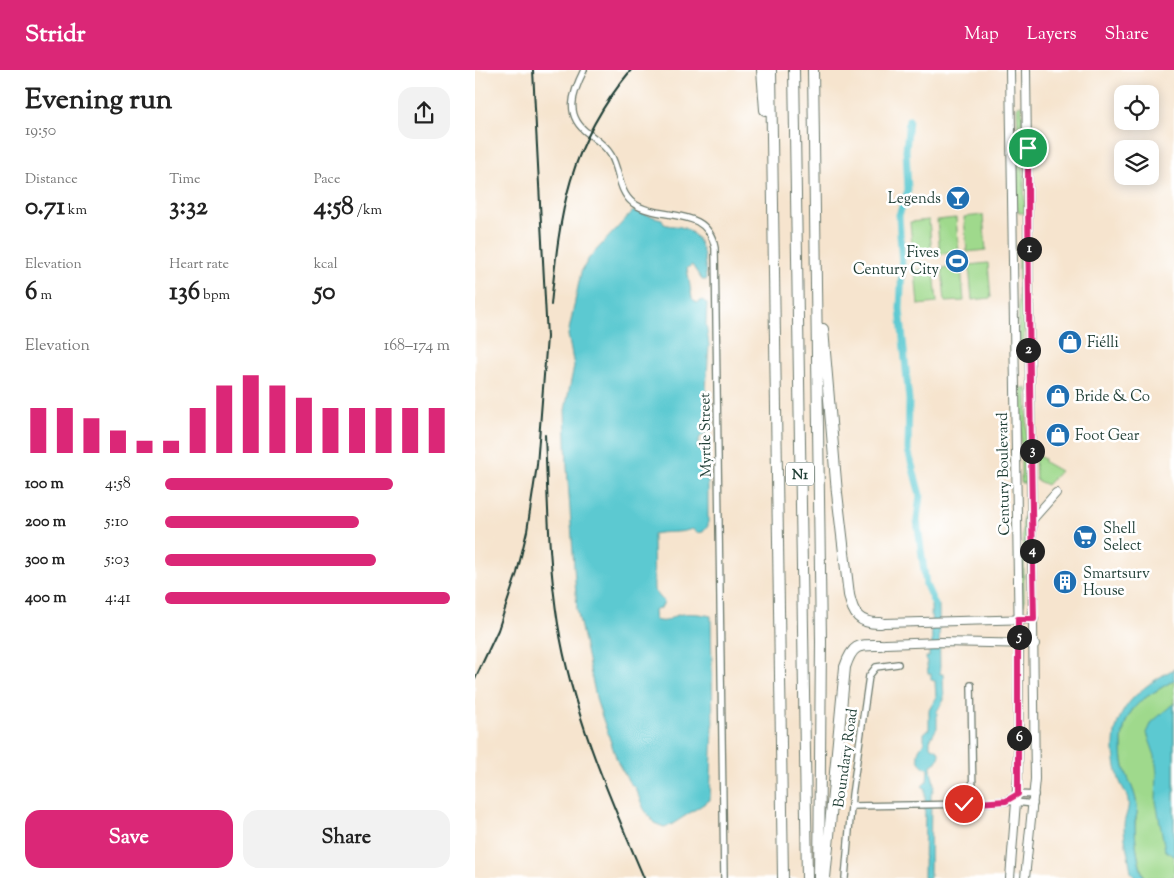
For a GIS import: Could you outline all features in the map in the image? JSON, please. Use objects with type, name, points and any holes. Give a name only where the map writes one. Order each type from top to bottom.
[{"type":"highway","points":[[762,70],[773,183]]},
{"type":"highway","name":"N1","points":[[771,70],[783,878]]},
{"type":"highway","name":"N1","points":[[794,70],[807,878]]},
{"type":"highway","points":[[813,70],[821,641],[819,878]]},
{"type":"highway","points":[[815,223],[837,493],[849,595],[857,618],[867,623],[883,623]]},
{"type":"highway","points":[[825,878],[845,667],[849,654],[855,648],[862,645],[883,644]]},
{"type":"main road","name":"Century Boulevard","points":[[1010,70],[1019,644],[1018,794],[1010,878]]},
{"type":"main road","name":"Century Boulevard","points":[[1025,878],[1035,795],[1035,644],[1026,70]]},
{"type":"main road","points":[[1032,520],[1056,493]]},
{"type":"main road","points":[[883,623],[930,620],[1034,619]]},
{"type":"main road","points":[[883,644],[941,642],[1035,644]]},
{"type":"street","name":"Myrtle Street","points":[[584,70],[575,91],[573,110],[575,120],[581,128],[610,153],[627,196],[639,206],[697,222],[709,232],[715,248],[724,878]]},
{"type":"street","name":"Boundary Road","points":[[845,878],[851,806],[869,676],[876,667],[899,664]]},
{"type":"street","points":[[971,685],[973,804]]},
{"type":"street","points":[[1006,801],[1018,794],[1035,795]]},
{"type":"street","points":[[851,806],[973,804],[1006,801],[1034,804]]},
{"type":"green space","points":[[1022,105],[1025,213],[1019,213],[1014,197],[1014,189],[1018,146],[1017,106]]},
{"type":"green space","points":[[983,215],[986,250],[967,252],[964,217]]},
{"type":"green space","points":[[956,218],[959,253],[940,254],[937,220]]},
{"type":"green space","points":[[929,220],[932,255],[913,257],[910,222]]},
{"type":"green space","points":[[1019,244],[1025,245],[1026,307],[1023,351],[1018,351]]},
{"type":"green space","points":[[988,263],[991,298],[972,300],[969,265]]},
{"type":"green space","points":[[961,266],[964,301],[945,302],[942,268]]},
{"type":"green space","points":[[934,268],[937,303],[918,305],[915,270]]},
{"type":"green space","points":[[1021,388],[1027,388],[1026,483],[1021,483]]},
{"type":"green space","points":[[1035,454],[1044,459],[1044,462],[1060,471],[1047,485],[1036,480]]},
{"type":"green space","points":[[1023,517],[1029,517],[1030,533],[1024,565],[1024,605],[1021,605]]},
{"type":"green space","points":[[1174,680],[1174,878],[1144,878],[1136,839],[1136,802],[1134,791],[1124,767],[1122,740],[1128,718],[1139,703]]},
{"type":"water","points":[[633,211],[662,219],[664,224],[682,227],[691,232],[703,250],[706,272],[706,280],[702,280],[692,265],[687,268],[692,298],[697,303],[703,300],[707,304],[706,324],[709,345],[706,390],[709,411],[707,432],[700,437],[697,448],[700,452],[708,448],[708,526],[703,532],[697,533],[692,529],[653,534],[653,541],[654,590],[664,602],[661,608],[654,611],[655,620],[666,621],[682,614],[711,616],[713,728],[710,800],[671,825],[664,827],[654,823],[644,809],[635,788],[629,782],[618,763],[597,702],[577,609],[567,467],[565,410],[574,366],[568,335],[581,272],[589,258]]},
{"type":"water","points":[[931,605],[939,605],[940,674],[943,674],[944,700],[937,711],[937,728],[930,740],[930,746],[937,749],[940,755],[937,762],[931,765],[934,787],[931,795],[930,878],[924,878],[925,788],[922,786],[927,781],[928,769],[919,761],[918,754],[924,743],[924,733],[929,729],[929,710],[936,698],[935,681],[931,680],[931,674],[928,674],[926,657],[929,657],[929,650],[932,647]]},
{"type":"water","points":[[1174,669],[1174,680],[1139,703],[1128,718],[1124,728],[1122,740],[1123,760],[1136,802],[1136,844],[1144,878],[1135,878],[1131,872],[1124,832],[1128,800],[1118,776],[1114,757],[1114,740],[1117,725],[1123,711],[1132,699],[1143,689]]},
{"type":"water","points":[[1174,703],[1174,857],[1165,850],[1156,801],[1157,773],[1155,756],[1147,733],[1152,722]]},
{"type":"waterway","points":[[909,120],[906,150],[908,190],[899,215],[902,267],[900,309],[909,400],[908,450],[920,495],[917,520],[926,585],[935,605]]},
{"type":"railway","points":[[475,679],[498,630],[517,573],[527,531],[537,465],[547,337],[533,70]]},
{"type":"railway","points":[[551,305],[558,239],[571,180],[580,153],[593,125],[631,70]]},
{"type":"railway","points":[[545,435],[552,577],[564,657],[572,689],[593,753],[644,878]]},
{"type":"place","name":"Legends","points":[[958,198]]},
{"type":"place","name":"Fives Century City","points":[[957,261]]},
{"type":"place","name":"Fiélli","points":[[1070,342]]},
{"type":"place","name":"Bride & Co","points":[[1058,396]]},
{"type":"place","name":"Foot Gear","points":[[1058,435]]},
{"type":"place","name":"Shell Select","points":[[1085,537]]},
{"type":"place","name":"Smartsurv House","points":[[1065,582]]},
{"type":"route","points":[[964,804],[1006,801],[1009,797],[1018,794],[1018,619],[1034,619],[1031,483],[1032,427],[1028,352],[1030,307],[1028,148]]}]
